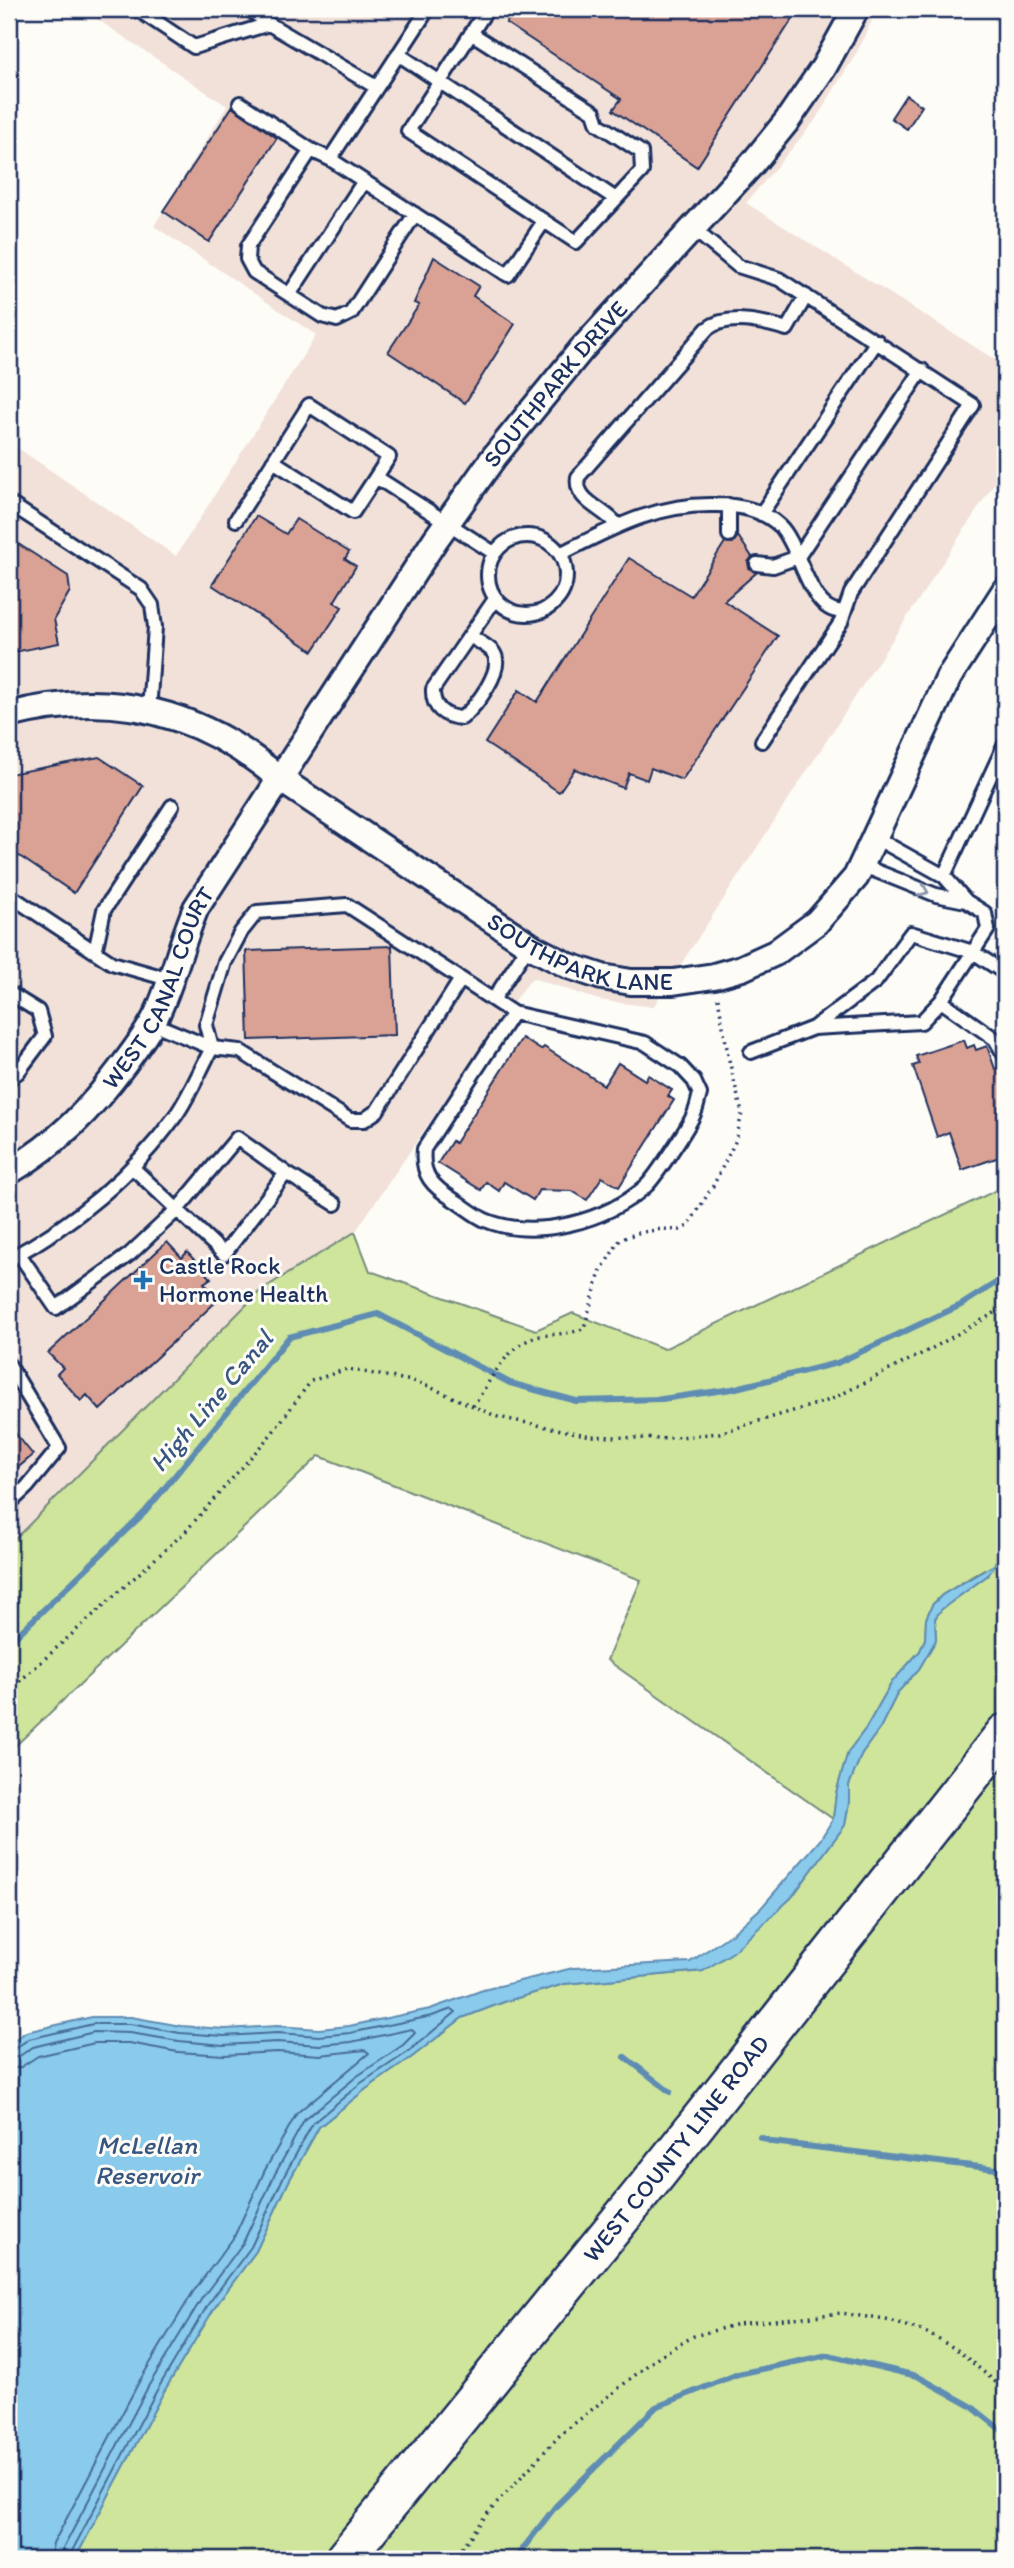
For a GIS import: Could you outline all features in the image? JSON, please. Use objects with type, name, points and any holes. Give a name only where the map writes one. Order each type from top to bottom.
[{"type":"main road","name":"WEST COUNTY LINE ROAD","points":[[344,2559],[667,2162],[1005,1733]]},
{"type":"street","name":"SOUTHPARK DRIVE","points":[[280,779],[448,522],[494,457],[581,350],[752,164],[787,121],[824,67],[856,9]]},
{"type":"street","name":"SOUTHPARK LANE","points":[[9,715],[36,708],[107,704],[172,716],[214,733],[250,754],[280,779],[529,945],[569,966],[602,976],[631,982],[673,982],[714,976],[742,968],[775,953],[817,922],[856,877],[948,677],[1005,590]]},
{"type":"street","name":"WEST CANAL COURT","points":[[9,1172],[52,1143],[83,1116],[110,1084],[152,1023],[172,980],[181,944],[196,908],[280,779]]},
{"type":"lane","points":[[137,9],[194,47],[269,24]]},
{"type":"lane","points":[[249,9],[269,24],[376,87]]},
{"type":"lane","points":[[330,159],[428,9]]},
{"type":"lane","points":[[471,33],[594,112],[598,124],[641,152],[642,171],[576,242],[408,131],[486,9]]},
{"type":"lane","points":[[398,54],[616,199]]},
{"type":"lane","points":[[240,103],[508,275],[544,221]]},
{"type":"lane","points":[[310,150],[248,246],[247,259],[254,272],[322,316],[337,320],[351,313],[415,214]]},
{"type":"lane","points":[[289,295],[364,181]]},
{"type":"lane","points":[[692,228],[738,266],[779,279],[973,405],[851,593],[841,622],[762,741]]},
{"type":"lane","points":[[618,526],[613,519],[581,495],[576,487],[578,477],[706,329],[723,321],[765,323],[787,329],[806,296]]},
{"type":"lane","points":[[761,514],[877,341]]},
{"type":"lane","points":[[757,564],[773,566],[798,556],[922,370]]},
{"type":"lane","points":[[236,520],[309,405],[388,457],[352,512],[274,461]]},
{"type":"lane","points":[[376,477],[494,553]]},
{"type":"lane","points":[[9,503],[141,589],[152,605],[155,626],[149,711]]},
{"type":"lane","points":[[560,554],[654,511],[690,504],[748,508],[780,526],[791,540],[811,587],[823,604],[838,612],[844,611]]},
{"type":"lane","points":[[729,505],[729,535]]},
{"type":"lane","points":[[514,538],[540,538],[551,544],[560,554],[566,579],[555,604],[530,615],[517,614],[495,599],[487,576],[494,553],[503,544],[514,538]]},
{"type":"lane","points":[[470,636],[493,652],[497,663],[496,673],[470,712],[462,718],[449,717],[432,699],[433,689],[495,599]]},
{"type":"lane","points":[[944,876],[1005,744]]},
{"type":"lane","points":[[94,952],[104,910],[172,806]]},
{"type":"lane","points":[[813,1028],[921,1022],[941,1001],[988,929],[985,913],[966,901],[944,876],[874,837]]},
{"type":"lane","points":[[861,865],[936,895],[966,901]]},
{"type":"lane","points":[[9,895],[112,963],[172,980]]},
{"type":"lane","points":[[335,1204],[237,1138],[177,1210],[130,1254],[55,1308],[14,1256],[34,1246],[100,1198],[132,1167],[177,1114],[212,1048],[206,1025],[225,962],[241,932],[257,912],[347,905],[513,1013],[645,1043],[680,1066],[694,1081],[700,1094],[694,1114],[648,1185],[609,1208],[559,1228],[500,1225],[484,1220],[438,1189],[422,1164],[424,1149],[513,1013]]},
{"type":"lane","points":[[751,1052],[813,1028],[876,981],[911,933],[973,952],[1005,973]]},
{"type":"lane","points":[[493,1000],[529,945]]},
{"type":"lane","points":[[152,1023],[212,1048],[240,1051],[351,1120],[365,1120],[377,1111],[461,979]]},
{"type":"lane","points":[[9,993],[38,1011],[46,1036],[18,1072],[9,1079]]},
{"type":"lane","points":[[941,1001],[995,1039],[1005,1056]]},
{"type":"lane","points":[[132,1167],[224,1254],[286,1173]]},
{"type":"lane","points":[[9,1365],[60,1448],[9,1504]]},
{"type":"path","points":[[9,1691],[187,1531],[273,1432],[311,1381],[347,1369],[418,1382],[498,1417],[591,1436],[660,1439],[719,1433],[830,1400],[931,1349],[1005,1307]]},
{"type":"path","points":[[473,1406],[499,1366]]},
{"type":"path","points":[[454,2559],[486,2515],[560,2435],[659,2356],[694,2336],[738,2324],[841,2313],[875,2318],[923,2331],[956,2349],[1005,2390]]},
{"type":"shaded area","points":[[82,9],[877,9],[857,52],[814,122],[746,203],[1005,366],[1005,467],[653,1007],[599,1000],[532,978],[503,1015],[355,1232],[261,1290],[9,1545],[9,442],[176,556],[316,335],[154,226],[227,106]]},
{"type":"green space","points":[[1005,1186],[1005,2559],[75,2559],[163,2393],[215,2307],[256,2251],[289,2181],[319,2127],[462,2018],[564,1984],[703,1971],[791,1898],[845,1825],[849,1785],[862,1753],[880,1728],[898,1692],[919,1669],[936,1640],[935,1619],[941,1609],[988,1575],[984,1569],[942,1595],[932,1605],[926,1619],[925,1639],[920,1651],[892,1682],[866,1728],[848,1752],[836,1793],[833,1819],[607,1660],[641,1580],[319,1456],[9,1752],[9,1545],[261,1290],[355,1232],[370,1271],[536,1330],[573,1313],[664,1349]]},
{"type":"water","name":"McLellan Reservoir","points":[[997,1563],[988,1575],[942,1609],[935,1618],[936,1640],[919,1669],[898,1692],[880,1728],[862,1753],[849,1785],[845,1825],[791,1898],[733,1952],[703,1971],[564,1984],[462,2018],[319,2127],[289,2181],[256,2251],[215,2307],[163,2393],[75,2559],[9,2559],[9,2044],[26,2032],[92,2017],[131,2017],[181,2026],[225,2029],[277,2026],[319,2029],[349,2026],[430,2009],[483,1990],[573,1968],[690,1962],[734,1932],[761,1908],[820,1840],[833,1819],[836,1793],[848,1752],[866,1728],[892,1682],[920,1651],[925,1639],[926,1619],[932,1605],[942,1595]]},
{"type":"building","points":[[515,9],[799,9],[697,167],[613,110],[621,99],[506,23]]},
{"type":"building","points":[[906,95],[922,106],[907,129],[891,118]]},
{"type":"building","points":[[232,107],[277,138],[209,242],[163,211]]},
{"type":"building","points":[[434,257],[479,286],[473,296],[515,324],[465,403],[388,352],[419,305],[414,303]]},
{"type":"building","points":[[256,516],[286,534],[296,519],[349,552],[345,559],[356,566],[334,602],[342,607],[313,651],[212,585]]},
{"type":"building","points":[[738,536],[752,557],[748,562],[749,568],[756,573],[724,601],[778,636],[682,780],[651,768],[647,780],[629,773],[623,788],[575,769],[559,792],[485,743],[519,690],[537,702],[629,558],[691,596],[725,542],[733,543]]},
{"type":"building","points":[[9,538],[68,576],[70,591],[54,619],[59,643],[9,653]]},
{"type":"building","points":[[99,757],[143,786],[74,893],[9,849],[9,774]]},
{"type":"building","points":[[392,946],[395,1035],[249,1040],[246,951]]},
{"type":"building","points":[[522,1038],[541,1050],[544,1047],[604,1085],[618,1063],[645,1080],[648,1075],[672,1090],[668,1096],[674,1100],[619,1187],[602,1177],[587,1200],[572,1191],[539,1190],[533,1200],[504,1182],[499,1191],[486,1182],[481,1190],[438,1163],[452,1141],[455,1143]]},
{"type":"building","points":[[964,1040],[967,1048],[974,1045],[976,1050],[987,1046],[995,1069],[1005,1066],[1005,1118],[998,1120],[1005,1142],[1005,1155],[962,1170],[949,1132],[937,1137],[913,1066],[919,1064],[916,1056]]},
{"type":"building","points":[[167,1242],[182,1258],[187,1252],[211,1278],[204,1283],[219,1299],[100,1410],[87,1395],[81,1401],[57,1374],[63,1368],[48,1353]]},
{"type":"building","points":[[9,1425],[33,1455],[9,1475]]},
{"type":"waterway","name":"High Line Canal","points":[[9,1643],[145,1512],[289,1337],[378,1314],[510,1383],[576,1401],[662,1399],[732,1389],[837,1363],[961,1305],[1005,1277]]},
{"type":"waterway","points":[[997,1563],[1005,1556]]},
{"type":"waterway","points":[[625,2057],[670,2092]]},
{"type":"waterway","points":[[760,2137],[772,2142],[1005,2170]]},
{"type":"waterway","name":"High Line Canal","points":[[515,2559],[555,2507],[656,2407],[738,2374],[828,2355],[917,2376],[971,2406],[1005,2433]]},
{"type":"place","name":"Castle Rock Hormone Health","points":[[143,1280]]}]
